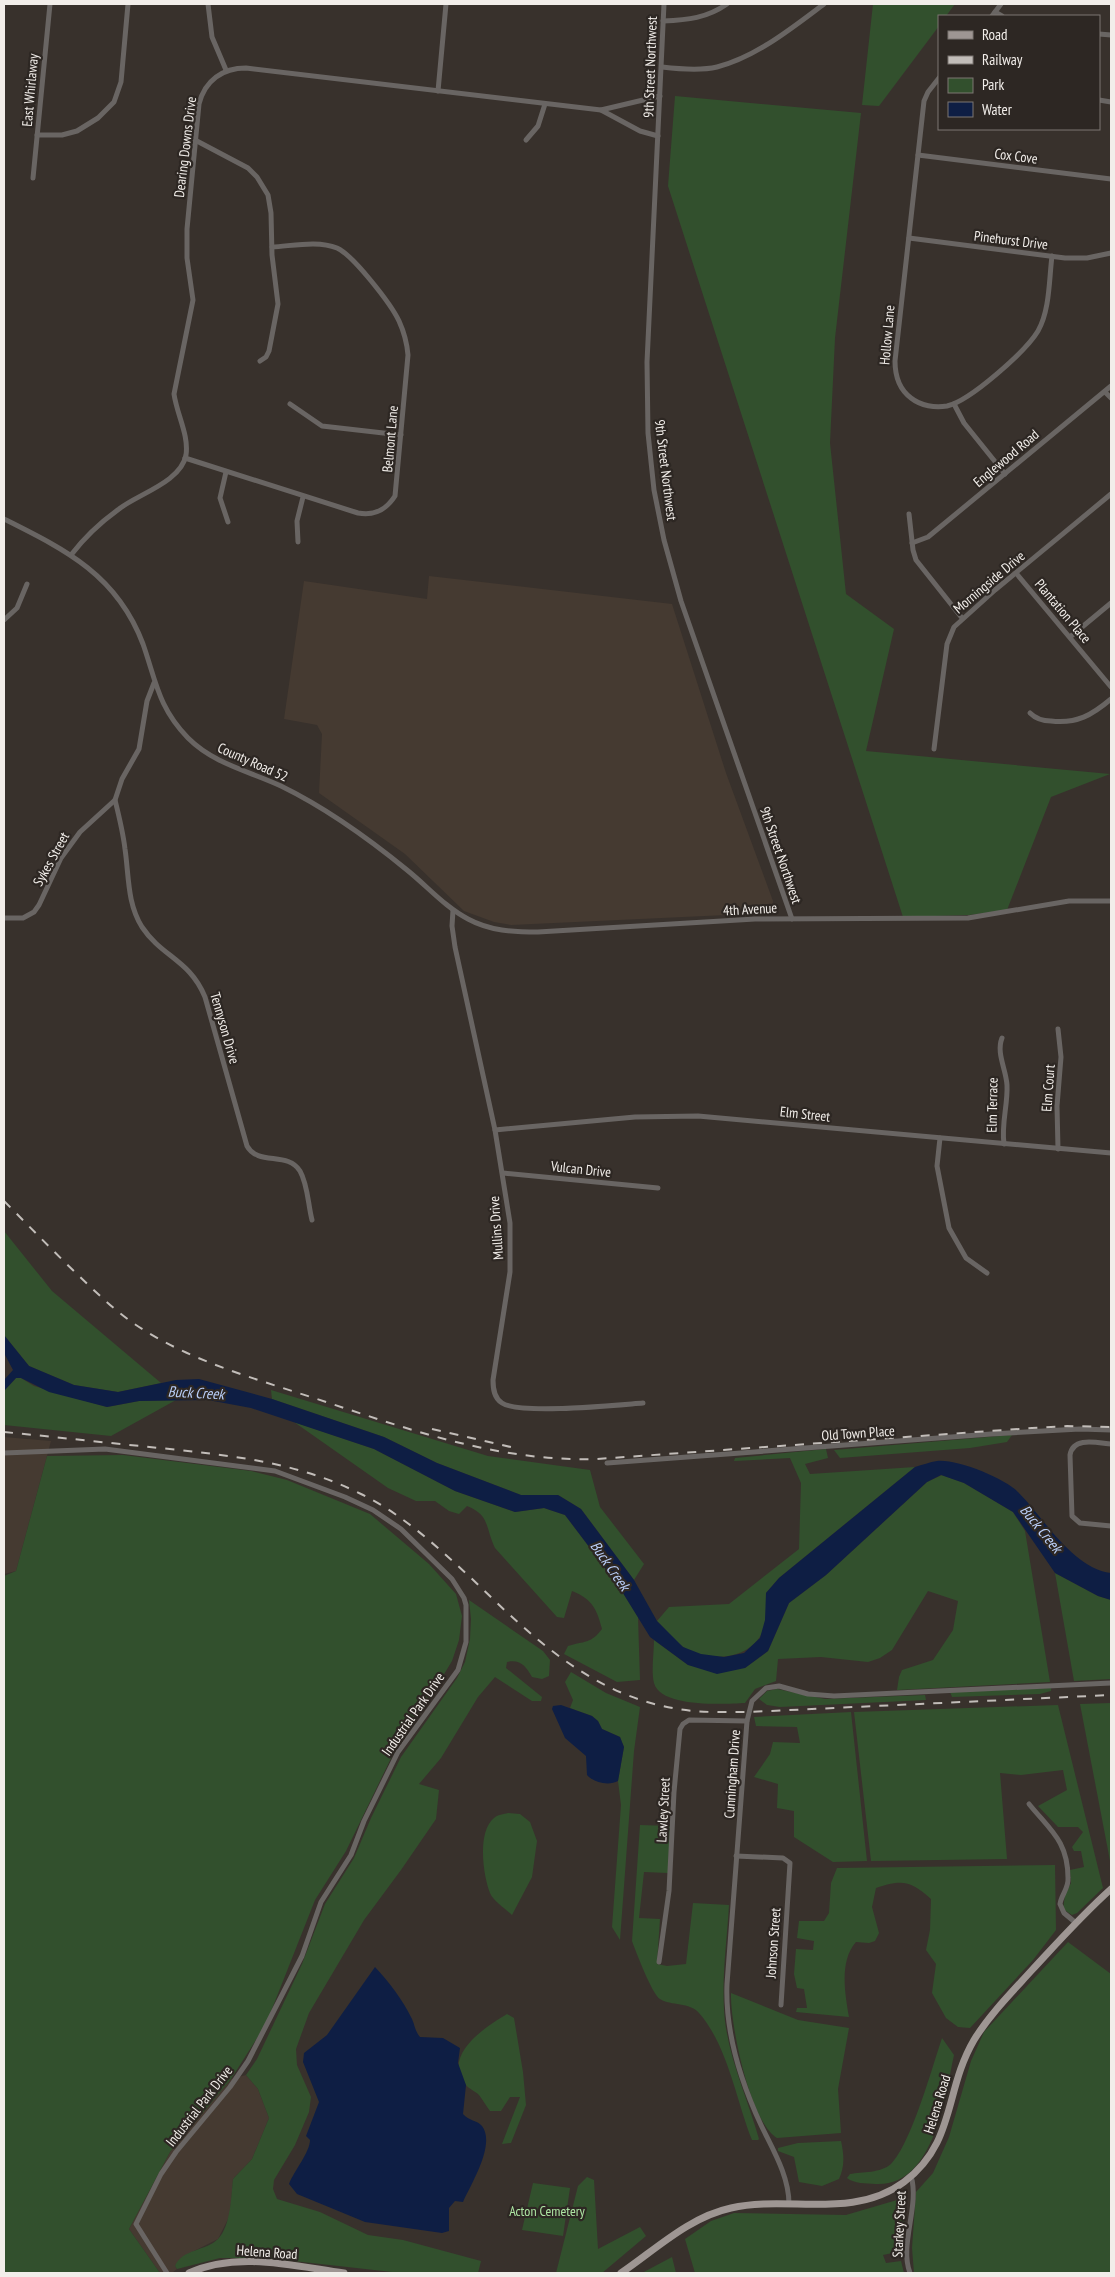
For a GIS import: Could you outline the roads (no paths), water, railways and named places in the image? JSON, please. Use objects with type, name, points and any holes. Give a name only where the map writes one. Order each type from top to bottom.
[{"type":"main road","name":"Helena Road","points":[[621,2273],[709,2214],[749,2205],[828,2205],[862,2200],[885,2193],[911,2176],[924,2164],[938,2143],[945,2126],[962,2063],[979,2032],[1001,2004],[1076,1923],[1111,1889]]},
{"type":"main road","name":"Helena Road","points":[[189,2273],[214,2264],[245,2261],[344,2273]]},
{"type":"street","name":"East Whirlaway","points":[[33,178],[50,4]]},
{"type":"street","points":[[37,136],[62,136],[77,132],[98,118],[114,102],[121,82],[128,4]]},
{"type":"street","points":[[208,4],[212,37],[226,70],[234,68],[254,69],[601,110],[660,96]]},
{"type":"street","points":[[438,91],[446,4]]},
{"type":"street","name":"9th Street Northwest","points":[[664,4],[646,393],[654,490],[664,540],[681,602],[792,919]]},
{"type":"street","points":[[663,21],[697,19],[727,4]]},
{"type":"street","points":[[662,67],[695,69],[719,67],[768,43],[824,4]]},
{"type":"street","points":[[994,14],[1001,4]]},
{"type":"street","name":"Dearing Downs Drive","points":[[185,458],[186,439],[174,394],[193,300],[186,237],[195,140],[199,104],[203,91],[212,80],[226,70]]},
{"type":"street","name":"Hollow Lane","points":[[938,79],[925,97],[895,361],[896,376],[903,390],[916,402],[940,407],[954,404]]},
{"type":"street","points":[[526,140],[538,126],[545,104]]},
{"type":"street","points":[[601,110],[640,131],[658,136]]},
{"type":"street","points":[[195,140],[248,168],[264,187],[270,206],[272,247],[278,290],[278,312],[266,357],[260,361]]},
{"type":"street","name":"Cox Cove","points":[[918,155],[1111,179]]},
{"type":"street","name":"Pinehurst Drive","points":[[909,238],[1076,258],[1111,253]]},
{"type":"street","name":"Belmont Lane","points":[[185,458],[303,497],[362,514],[368,515],[383,510],[392,502],[396,492],[408,355],[403,330],[394,312],[354,261],[337,248],[326,245],[272,247]]},
{"type":"street","points":[[1005,474],[964,423],[954,404],[970,394],[1033,339],[1040,328],[1045,312],[1052,256]]},
{"type":"street","name":"Englewood Road","points":[[912,543],[928,537],[1111,386]]},
{"type":"street","points":[[1105,392],[1111,398]]},
{"type":"street","points":[[290,404],[322,426],[401,435]]},
{"type":"street","points":[[71,555],[116,511],[138,496],[169,480],[176,474],[185,458]]},
{"type":"street","points":[[226,472],[220,498],[228,522]]},
{"type":"street","name":"Morningside Drive","points":[[934,749],[947,644],[951,632],[962,618],[1111,494]]},
{"type":"street","points":[[298,542],[297,515],[303,497]]},
{"type":"street","points":[[909,514],[912,543],[918,564],[962,618]]},
{"type":"street","name":"County Road 52","points":[[4,519],[71,555],[103,580],[123,604],[143,646],[154,683],[176,724],[204,751],[222,762],[279,785],[327,812],[399,863],[453,910]]},
{"type":"street","name":"Plantation Place","points":[[1016,573],[1111,688]]},
{"type":"street","points":[[4,620],[17,608],[27,584]]},
{"type":"street","points":[[1070,637],[1111,603]]},
{"type":"street","points":[[115,800],[122,779],[139,749],[147,701],[154,683]]},
{"type":"street","points":[[1030,713],[1040,720],[1072,722],[1090,715],[1111,699]]},
{"type":"street","name":"Sykes Street","points":[[4,918],[22,918],[34,912],[61,858],[80,832],[115,800]]},
{"type":"street","name":"Tennyson Drive","points":[[115,800],[125,848],[130,895],[137,916],[154,942],[189,970],[200,985],[247,1146],[258,1156],[286,1160],[299,1169],[304,1182],[312,1220]]},
{"type":"street","name":"4th Avenue","points":[[453,910],[482,925],[517,932],[792,919],[968,918],[1069,901],[1111,901]]},
{"type":"street","name":"Mullins Drive","points":[[453,910],[454,941],[495,1130],[510,1223],[511,1258],[493,1380],[494,1404]]},
{"type":"street","name":"Elm Court","points":[[1058,1029],[1061,1057],[1057,1106],[1058,1149]]},
{"type":"street","name":"Elm Terrace","points":[[1002,1038],[1000,1052],[1007,1085],[1003,1112],[1004,1144]]},
{"type":"street","name":"Elm Street","points":[[495,1130],[629,1117],[681,1116],[753,1120],[1111,1153]]},
{"type":"street","points":[[940,1138],[937,1166],[949,1228],[960,1251],[966,1258],[987,1273]]},
{"type":"street","name":"Vulcan Drive","points":[[503,1173],[658,1188]]},
{"type":"street","points":[[495,1396],[507,1406],[519,1408],[600,1407],[643,1403]]},
{"type":"street","name":"Old Town Place","points":[[607,1463],[991,1434],[1080,1429],[1111,1430]]},
{"type":"street","points":[[1111,1444],[1078,1443],[1072,1448],[1070,1455],[1072,1516],[1080,1523],[1111,1526]]},
{"type":"street","name":"Industrial Park Drive","points":[[4,1453],[105,1449],[275,1471],[366,1506],[401,1529],[452,1580],[464,1598],[466,1605],[466,1642],[458,1670],[398,1752],[364,1821],[351,1855],[321,1902],[302,1956],[248,2061],[230,2088],[176,2152],[161,2174],[136,2224],[167,2273]]},
{"type":"street","name":"Cunningham Drive","points":[[789,2204],[787,2184],[750,2100],[739,2066],[729,2024],[727,1984],[736,1856],[748,1712],[755,1696],[766,1688],[775,1686],[808,1694],[834,1696],[1008,1686],[1080,1686],[1111,1683]]},
{"type":"street","name":"Lawley Street","points":[[659,1962],[669,1891],[680,1729],[689,1720],[747,1721]]},
{"type":"street","points":[[1029,1804],[1051,1828],[1063,1850],[1068,1878],[1060,1904],[1064,1913],[1076,1923]]},
{"type":"street","name":"Johnson Street","points":[[736,1856],[766,1856],[786,1859],[790,1863],[781,2005]]},
{"type":"street","name":"Starkey Street","points":[[910,2273],[907,2262],[911,2218],[911,2176]]},
{"type":"water","name":"Buck Creek","points":[[4,1335],[29,1366],[74,1385],[118,1392],[176,1380],[199,1379],[272,1399],[384,1437],[437,1463],[521,1495],[558,1495],[581,1509],[634,1580],[657,1621],[683,1647],[701,1654],[724,1657],[744,1653],[760,1638],[765,1620],[766,1593],[779,1578],[915,1467],[937,1461],[956,1463],[980,1470],[1002,1481],[1018,1492],[1071,1552],[1097,1569],[1111,1573],[1111,1600],[1098,1596],[1055,1573],[1013,1512],[964,1483],[941,1475],[927,1482],[826,1575],[789,1603],[768,1651],[745,1668],[717,1674],[688,1665],[650,1637],[618,1585],[565,1515],[544,1508],[515,1512],[455,1491],[374,1449],[251,1408],[208,1400],[139,1401],[107,1407],[49,1392],[21,1378],[16,1378],[4,1391],[4,1380],[13,1370],[4,1353]]},
{"type":"water","points":[[561,1705],[592,1716],[598,1721],[602,1729],[620,1737],[624,1747],[618,1781],[602,1783],[587,1775],[586,1756],[565,1738],[552,1709],[553,1706]]},
{"type":"water","points":[[375,1967],[400,1998],[420,2037],[443,2038],[460,2048],[458,2063],[466,2085],[463,2114],[480,2124],[486,2134],[481,2164],[463,2202],[455,2201],[449,2208],[449,2231],[442,2233],[365,2222],[297,2194],[289,2184],[309,2145],[310,2140],[306,2136],[319,2102],[303,2062],[304,2053],[327,2035]]},
{"type":"railway","points":[[4,1201],[69,1267],[113,1308],[128,1320],[178,1349],[245,1376],[418,1432],[488,1449],[560,1459],[597,1459],[1032,1428],[1067,1426],[1111,1427]]},
{"type":"railway","points":[[432,1429],[515,1448]]},
{"type":"railway","points":[[4,1432],[238,1457],[287,1467],[336,1483],[376,1502],[418,1531],[515,1620],[563,1659],[617,1691],[646,1702],[687,1710],[748,1712],[1111,1695]]},
{"type":"park label","name":"Acton Cemetery","points":[[547,2211]]}]
